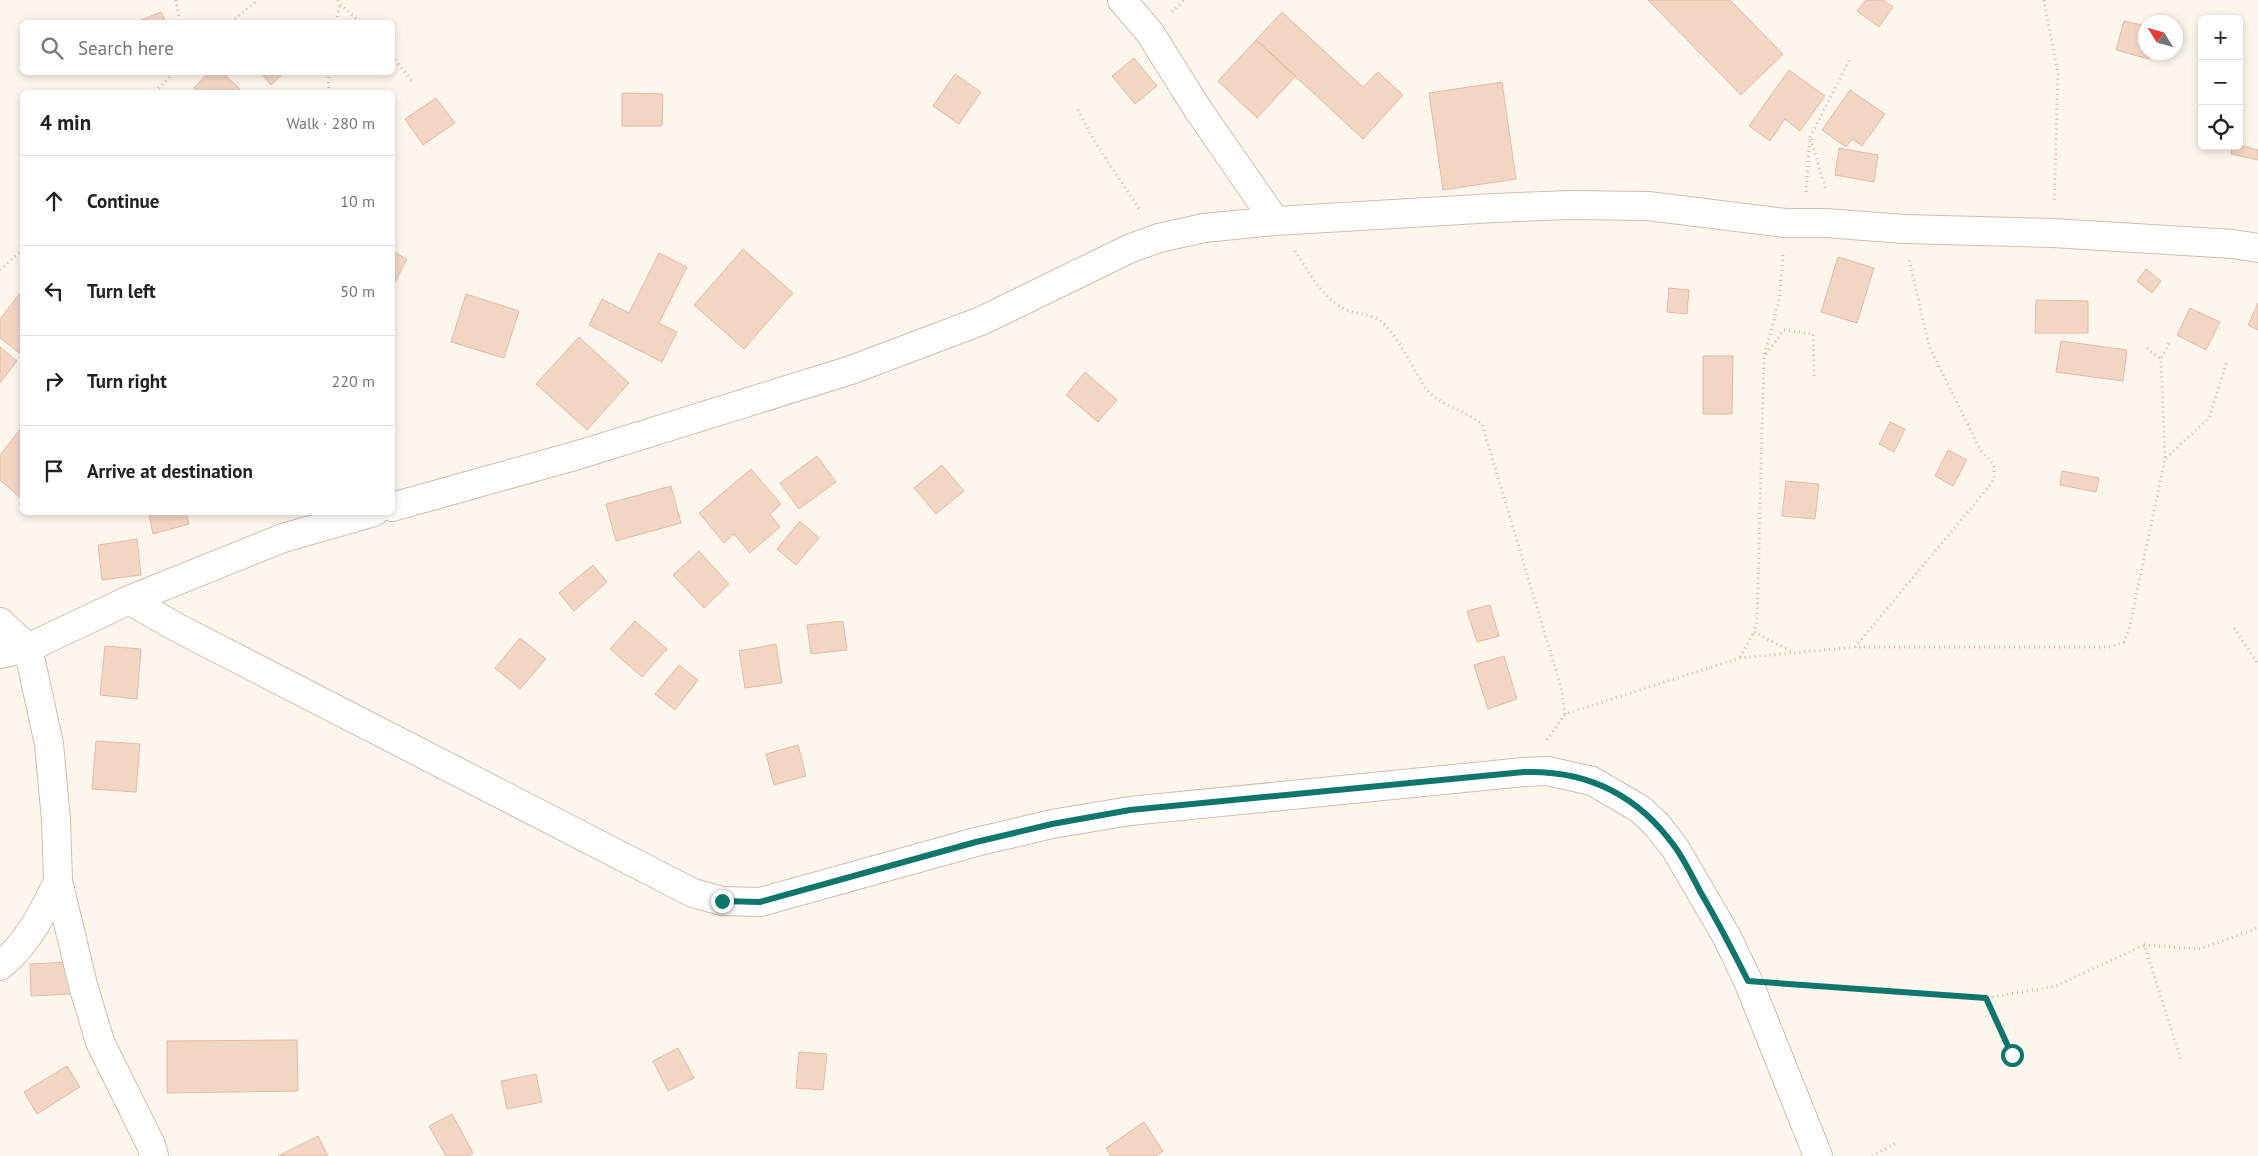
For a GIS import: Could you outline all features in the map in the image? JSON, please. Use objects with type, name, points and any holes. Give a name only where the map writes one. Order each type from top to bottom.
[{"type":"street","points":[[1122,0],[1150,33],[1197,108],[1275,221]]},
{"type":"street","points":[[395,506],[578,455],[851,370],[981,321],[1131,248],[1159,238],[1204,228],[1275,221],[1580,206],[1648,206],[1805,223],[1904,229],[2053,233],[2233,244],[2258,248]]},
{"type":"street","points":[[0,654],[28,648],[129,600],[282,538],[363,515]]},
{"type":"street","points":[[129,600],[176,627],[693,893],[722,901],[760,902],[976,842],[1052,824],[1130,810],[1524,772],[1548,771],[1592,781],[1620,795],[1646,814],[1676,848],[1727,937],[1748,981],[1818,1156]]},
{"type":"street","points":[[0,622],[28,648],[49,744],[56,820],[58,881],[83,985],[100,1042],[151,1145],[154,1156]]},
{"type":"street","points":[[0,966],[15,953],[38,922],[58,881]]},
{"type":"path","points":[[176,0],[180,20]]},
{"type":"path","points":[[233,20],[258,0]]},
{"type":"path","points":[[2044,0],[2058,74],[2053,233]]},
{"type":"path","points":[[336,20],[339,2]]},
{"type":"path","points":[[339,2],[358,20]]},
{"type":"path","points":[[1740,658],[1754,632],[1757,622],[1764,356],[1779,301],[1805,223],[1810,137],[1851,58]]},
{"type":"path","points":[[395,60],[412,81]]},
{"type":"path","points":[[158,88],[171,75]]},
{"type":"path","points":[[328,75],[329,90]]},
{"type":"path","points":[[1078,110],[1093,139],[1159,238]]},
{"type":"path","points":[[1805,223],[1829,204],[1810,137]]},
{"type":"path","points":[[1275,221],[1325,295],[1336,305],[1349,311],[1366,314],[1380,321],[1389,330],[1428,391],[1443,403],[1469,414],[1482,424],[1562,691],[1564,714]]},
{"type":"path","points":[[1854,647],[1992,483],[1996,474],[1994,464],[1981,451],[1929,346],[1912,278],[1904,229]]},
{"type":"path","points":[[0,270],[20,252]]},
{"type":"path","points":[[1764,356],[1784,330],[1813,334],[1814,376]]},
{"type":"path","points":[[1524,772],[1564,714],[1740,658],[1854,647],[2109,647],[2124,642],[2129,629],[2165,458],[2160,359],[2170,341]]},
{"type":"path","points":[[2147,348],[2160,359]]},
{"type":"path","points":[[2165,458],[2209,418],[2227,361]]},
{"type":"path","points":[[2234,628],[2258,664]]},
{"type":"path","points":[[1754,632],[1794,653]]},
{"type":"path","points":[[1748,981],[1986,998],[2056,986],[2144,945],[2200,949],[2258,928]]},
{"type":"path","points":[[2144,945],[2182,1062]]},
{"type":"path","points":[[1986,998],[2012,1055]]},
{"type":"path","points":[[1872,1156],[1896,1143]]},
{"type":"building","points":[[1648,0],[1730,0],[1783,54],[1741,95]]},
{"type":"building","points":[[1866,0],[1883,0],[1893,7],[1879,27],[1857,11]]},
{"type":"building","points":[[161,12],[165,20],[141,20]]},
{"type":"building","points":[[1282,12],[1363,87],[1378,72],[1403,95],[1363,139],[1256,40]]},
{"type":"building","points":[[2124,21],[2138,24],[2138,56],[2116,50]]},
{"type":"building","points":[[1256,40],[1296,76],[1257,118],[1218,81]]},
{"type":"building","points":[[1134,58],[1157,86],[1135,104],[1112,76]]},
{"type":"building","points":[[1789,70],[1825,96],[1800,131],[1785,119],[1770,141],[1749,126]]},
{"type":"building","points":[[955,74],[981,92],[959,124],[933,106]]},
{"type":"building","points":[[206,75],[225,75],[240,89],[196,90],[194,88]]},
{"type":"building","points":[[263,75],[282,75],[271,85]]},
{"type":"building","points":[[1502,82],[1516,179],[1443,190],[1429,93]]},
{"type":"building","points":[[1850,90],[1885,114],[1862,146],[1852,139],[1846,147],[1822,130]]},
{"type":"building","points":[[622,93],[663,94],[662,126],[622,126]]},
{"type":"building","points":[[436,98],[455,123],[423,145],[405,119]]},
{"type":"building","points":[[2243,146],[2258,150],[2258,160],[2231,154],[2232,150],[2243,150]]},
{"type":"building","points":[[1839,148],[1878,155],[1874,182],[1835,175]]},
{"type":"building","points":[[743,249],[793,293],[744,349],[694,305]]},
{"type":"building","points":[[395,253],[407,259],[395,282]]},
{"type":"building","points":[[659,253],[687,267],[659,323],[677,332],[662,362],[589,325],[602,299],[629,313]]},
{"type":"building","points":[[1838,257],[1874,268],[1857,323],[1821,312]]},
{"type":"building","points":[[2146,269],[2161,281],[2152,293],[2137,281]]},
{"type":"building","points":[[1669,288],[1689,290],[1687,314],[1667,312]]},
{"type":"building","points":[[20,293],[20,353],[0,338],[0,319]]},
{"type":"building","points":[[466,294],[519,311],[504,358],[451,342]]},
{"type":"building","points":[[2036,300],[2088,301],[2088,333],[2035,333]]},
{"type":"building","points":[[2258,303],[2258,330],[2248,325]]},
{"type":"building","points":[[2190,308],[2220,322],[2206,350],[2177,335]]},
{"type":"building","points":[[579,337],[629,383],[587,430],[536,384]]},
{"type":"building","points":[[2061,341],[2127,350],[2123,381],[2056,372]]},
{"type":"building","points":[[0,347],[17,361],[0,383]]},
{"type":"building","points":[[1703,356],[1733,356],[1732,414],[1703,414]]},
{"type":"building","points":[[1085,372],[1117,400],[1098,422],[1066,395]]},
{"type":"building","points":[[1890,422],[1905,429],[1894,452],[1879,444]]},
{"type":"building","points":[[20,430],[20,497],[0,480],[0,455]]},
{"type":"building","points":[[1948,450],[1967,460],[1953,486],[1935,476]]},
{"type":"building","points":[[817,456],[836,482],[799,509],[780,483]]},
{"type":"building","points":[[942,465],[964,491],[936,514],[914,488]]},
{"type":"building","points":[[751,469],[781,504],[770,514],[780,527],[750,553],[734,534],[724,543],[699,513]]},
{"type":"building","points":[[2062,471],[2099,478],[2096,492],[2060,485]]},
{"type":"building","points":[[1786,481],[1819,484],[1815,519],[1782,516]]},
{"type":"building","points":[[671,486],[681,523],[616,541],[606,504]]},
{"type":"building","points":[[149,515],[187,515],[189,524],[153,534]]},
{"type":"building","points":[[800,521],[819,538],[796,565],[777,549]]},
{"type":"building","points":[[137,539],[141,575],[102,580],[98,545]]},
{"type":"building","points":[[699,551],[729,584],[704,608],[673,575]]},
{"type":"building","points":[[593,565],[607,582],[574,611],[559,593]]},
{"type":"building","points":[[1490,605],[1499,636],[1477,642],[1467,611]]},
{"type":"building","points":[[635,621],[667,649],[642,677],[610,649]]},
{"type":"building","points":[[843,621],[847,650],[811,654],[807,625]]},
{"type":"building","points":[[520,638],[546,659],[520,689],[495,668]]},
{"type":"building","points":[[776,644],[782,683],[745,688],[739,651]]},
{"type":"building","points":[[105,646],[141,649],[137,699],[100,695]]},
{"type":"building","points":[[1504,656],[1517,699],[1488,709],[1474,665]]},
{"type":"building","points":[[679,665],[698,680],[675,710],[655,694]]},
{"type":"building","points":[[96,741],[140,744],[136,792],[92,789]]},
{"type":"building","points":[[798,745],[806,776],[774,785],[766,754]]},
{"type":"building","points":[[70,962],[71,994],[31,996],[30,964]]},
{"type":"building","points":[[297,1040],[298,1091],[167,1093],[167,1041]]},
{"type":"building","points":[[678,1048],[694,1078],[668,1091],[653,1061]]},
{"type":"building","points":[[799,1052],[827,1054],[823,1090],[796,1088]]},
{"type":"building","points":[[67,1066],[80,1087],[37,1114],[24,1092]]},
{"type":"building","points":[[536,1074],[542,1102],[507,1109],[501,1081]]},
{"type":"building","points":[[452,1114],[473,1153],[469,1156],[446,1156],[429,1126]]},
{"type":"building","points":[[1144,1122],[1163,1151],[1156,1156],[1111,1156],[1106,1148]]},
{"type":"building","points":[[318,1136],[328,1156],[278,1156]]},
{"type":"route","points":[[722,901],[760,902],[976,842],[1052,824],[1130,810],[1548,771],[1569,774],[1592,781],[1620,795],[1640,809],[1657,825],[1676,848],[1727,937],[1748,981],[1986,998],[2012,1055]]}]
